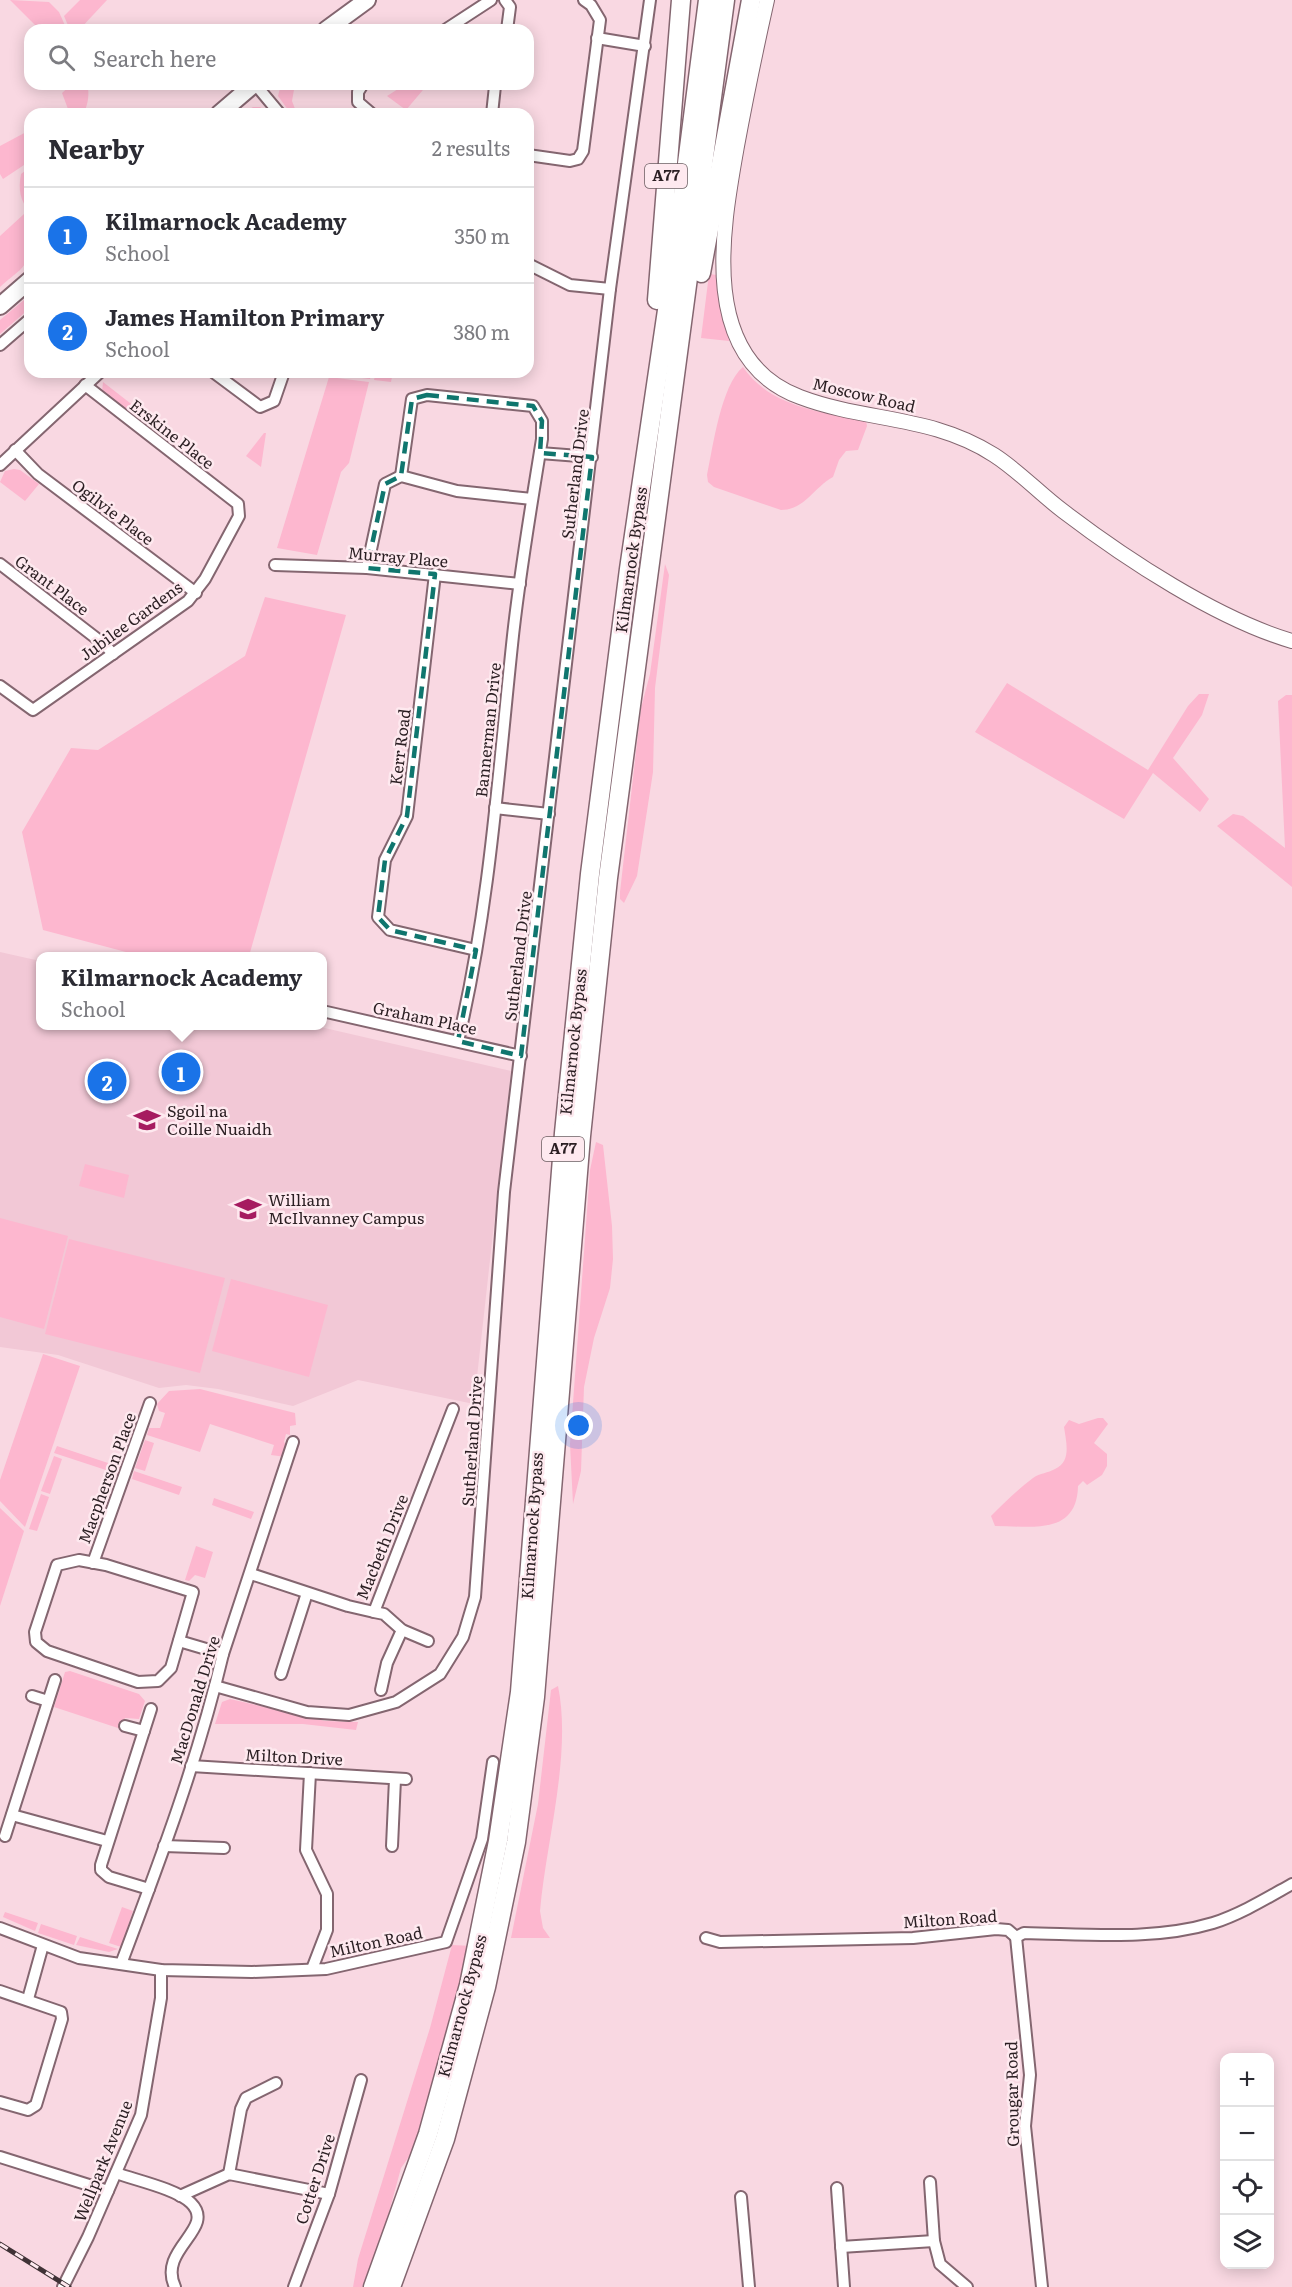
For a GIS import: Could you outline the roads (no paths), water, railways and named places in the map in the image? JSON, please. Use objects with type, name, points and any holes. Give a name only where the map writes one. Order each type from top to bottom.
[{"type":"highway","name":"A77","points":[[660,352],[656,315],[681,0]]},
{"type":"highway","name":"Kilmarnock Bypass","points":[[373,2287],[428,2134],[469,1985],[496,1852],[517,1715],[563,1145],[588,897],[629,569],[708,0]]},
{"type":"highway","name":"Kilmarnock Bypass","points":[[391,2287],[445,2139],[486,1987],[516,1842],[535,1697],[580,1136],[608,878],[725,0]]},
{"type":"highway","name":"A77","points":[[683,326],[698,290],[751,0]]},
{"type":"main road","points":[[334,24],[367,0]]},
{"type":"main road","points":[[226,108],[247,90]]},
{"type":"main road","points":[[0,306],[24,284]]},
{"type":"street","points":[[454,24],[490,0]]},
{"type":"street","points":[[505,0],[510,7],[508,24]]},
{"type":"street","points":[[534,156],[570,161],[578,159],[583,151],[600,20],[591,5],[584,0]]},
{"type":"street","name":"Sutherland Drive","points":[[215,1686],[307,1712],[349,1715],[396,1702],[440,1674],[463,1636],[475,1597],[504,1192],[592,458],[610,289],[650,0]]},
{"type":"street","name":"Moscow Road","points":[[767,0],[744,104],[723,239],[723,273],[729,311],[738,339],[752,363],[769,381],[801,398],[958,435],[998,457],[1064,512],[1129,557],[1207,603],[1263,631],[1292,641]]},
{"type":"street","points":[[597,38],[645,45]]},
{"type":"street","points":[[259,90],[275,108]]},
{"type":"street","points":[[358,90],[358,102],[365,108]]},
{"type":"street","points":[[493,108],[495,90]]},
{"type":"street","points":[[534,267],[570,285],[610,289]]},
{"type":"street","points":[[0,345],[24,324]]},
{"type":"street","points":[[0,465],[93,378]]},
{"type":"street","points":[[221,378],[260,407],[274,401],[282,378]]},
{"type":"street","name":"Erskine Place","points":[[85,385],[239,507]]},
{"type":"street","name":"Bannerman Drive","points":[[401,476],[412,399],[427,395],[533,406],[542,421],[540,453],[520,584],[495,808],[472,984],[458,1041]]},
{"type":"street","name":"Ogilvie Place","points":[[15,450],[38,474],[196,593]]},
{"type":"street","points":[[540,453],[592,458]]},
{"type":"street","points":[[367,568],[385,484],[401,476],[457,491],[532,499]]},
{"type":"street","name":"Jubilee Gardens","points":[[0,686],[33,710],[179,609],[196,593],[238,521],[239,507]]},
{"type":"street","name":"Grant Place","points":[[0,564],[105,645],[113,654]]},
{"type":"street","name":"Murray Place","points":[[274,565],[367,568],[520,584]]},
{"type":"street","name":"Kerr Road","points":[[435,574],[407,816],[385,860],[378,917],[390,930],[476,950]]},
{"type":"street","points":[[495,808],[549,814]]},
{"type":"street","name":"Graham Place","points":[[327,1012],[521,1056]]},
{"type":"street","name":"Macpherson Place","points":[[93,1563],[150,1403]]},
{"type":"street","name":"Macbeth Drive","points":[[251,1574],[374,1612],[453,1409]]},
{"type":"street","name":"MacDonald Drive","points":[[121,1964],[165,1845],[223,1654],[293,1442]]},
{"type":"street","points":[[78,1560],[93,1563],[193,1592],[171,1668],[158,1682],[138,1683],[47,1651],[36,1642],[35,1632],[57,1565],[78,1560]]},
{"type":"street","points":[[281,1674],[307,1593]]},
{"type":"street","points":[[374,1612],[384,1614],[402,1630],[428,1641]]},
{"type":"street","points":[[381,1689],[387,1662],[402,1630]]},
{"type":"street","points":[[179,1641],[223,1654]]},
{"type":"street","points":[[5,1836],[55,1680]]},
{"type":"street","points":[[32,1696],[48,1701]]},
{"type":"street","points":[[149,1889],[104,1874],[101,1870],[101,1859],[151,1709]]},
{"type":"street","points":[[125,1726],[144,1731]]},
{"type":"street","name":"Milton Road","points":[[0,1928],[79,1958],[161,1970],[252,1972],[326,1969],[446,1942],[482,1839],[492,1762]]},
{"type":"street","name":"Milton Drive","points":[[190,1766],[400,1779],[392,1846]]},
{"type":"street","points":[[310,1773],[306,1850],[327,1894],[327,1930],[312,1969]]},
{"type":"street","points":[[12,1815],[107,1841]]},
{"type":"street","points":[[165,1845],[224,1848]]},
{"type":"street","name":"Milton Road","points":[[706,1938],[720,1942],[913,1938],[996,1929],[1008,1930],[1017,1937],[1024,1933],[1120,1934],[1196,1927],[1226,1918],[1292,1884]]},
{"type":"street","name":"Grougar Road","points":[[1017,1937],[1030,2075],[1025,2126],[1042,2287]]},
{"type":"street","points":[[28,1999],[43,1946]]},
{"type":"street","name":"Wellpark Avenue","points":[[63,2287],[88,2237],[141,2115],[161,1998],[161,1970]]},
{"type":"street","points":[[0,1991],[60,2012],[62,2019],[36,2105],[28,2109],[0,2102]]},
{"type":"street","name":"Cotter Drive","points":[[294,2287],[329,2194],[361,2080]]},
{"type":"street","points":[[230,2174],[241,2109],[246,2098],[276,2083]]},
{"type":"street","points":[[0,2157],[108,2190]]},
{"type":"street","points":[[116,2173],[180,2196],[191,2203],[196,2213],[197,2224],[174,2255],[171,2278],[175,2287]]},
{"type":"street","points":[[180,2196],[230,2174],[329,2194]]},
{"type":"street","points":[[930,2182],[934,2241],[940,2264],[967,2287]]},
{"type":"street","points":[[837,2188],[844,2287]]},
{"type":"street","points":[[741,2197],[749,2287]]},
{"type":"street","points":[[842,2247],[934,2241]]},
{"type":"railway","points":[[0,2244],[69,2287]]},
{"type":"place","name":"Kilmarnock Academy","points":[[181,1072]]},
{"type":"place","name":"James Hamilton Primary","points":[[107,1081]]},
{"type":"place","name":"Sgoil na Coille Nuaidh","points":[[147,1120]]},
{"type":"place","name":"William McIlvanney Campus","points":[[248,1209]]}]
